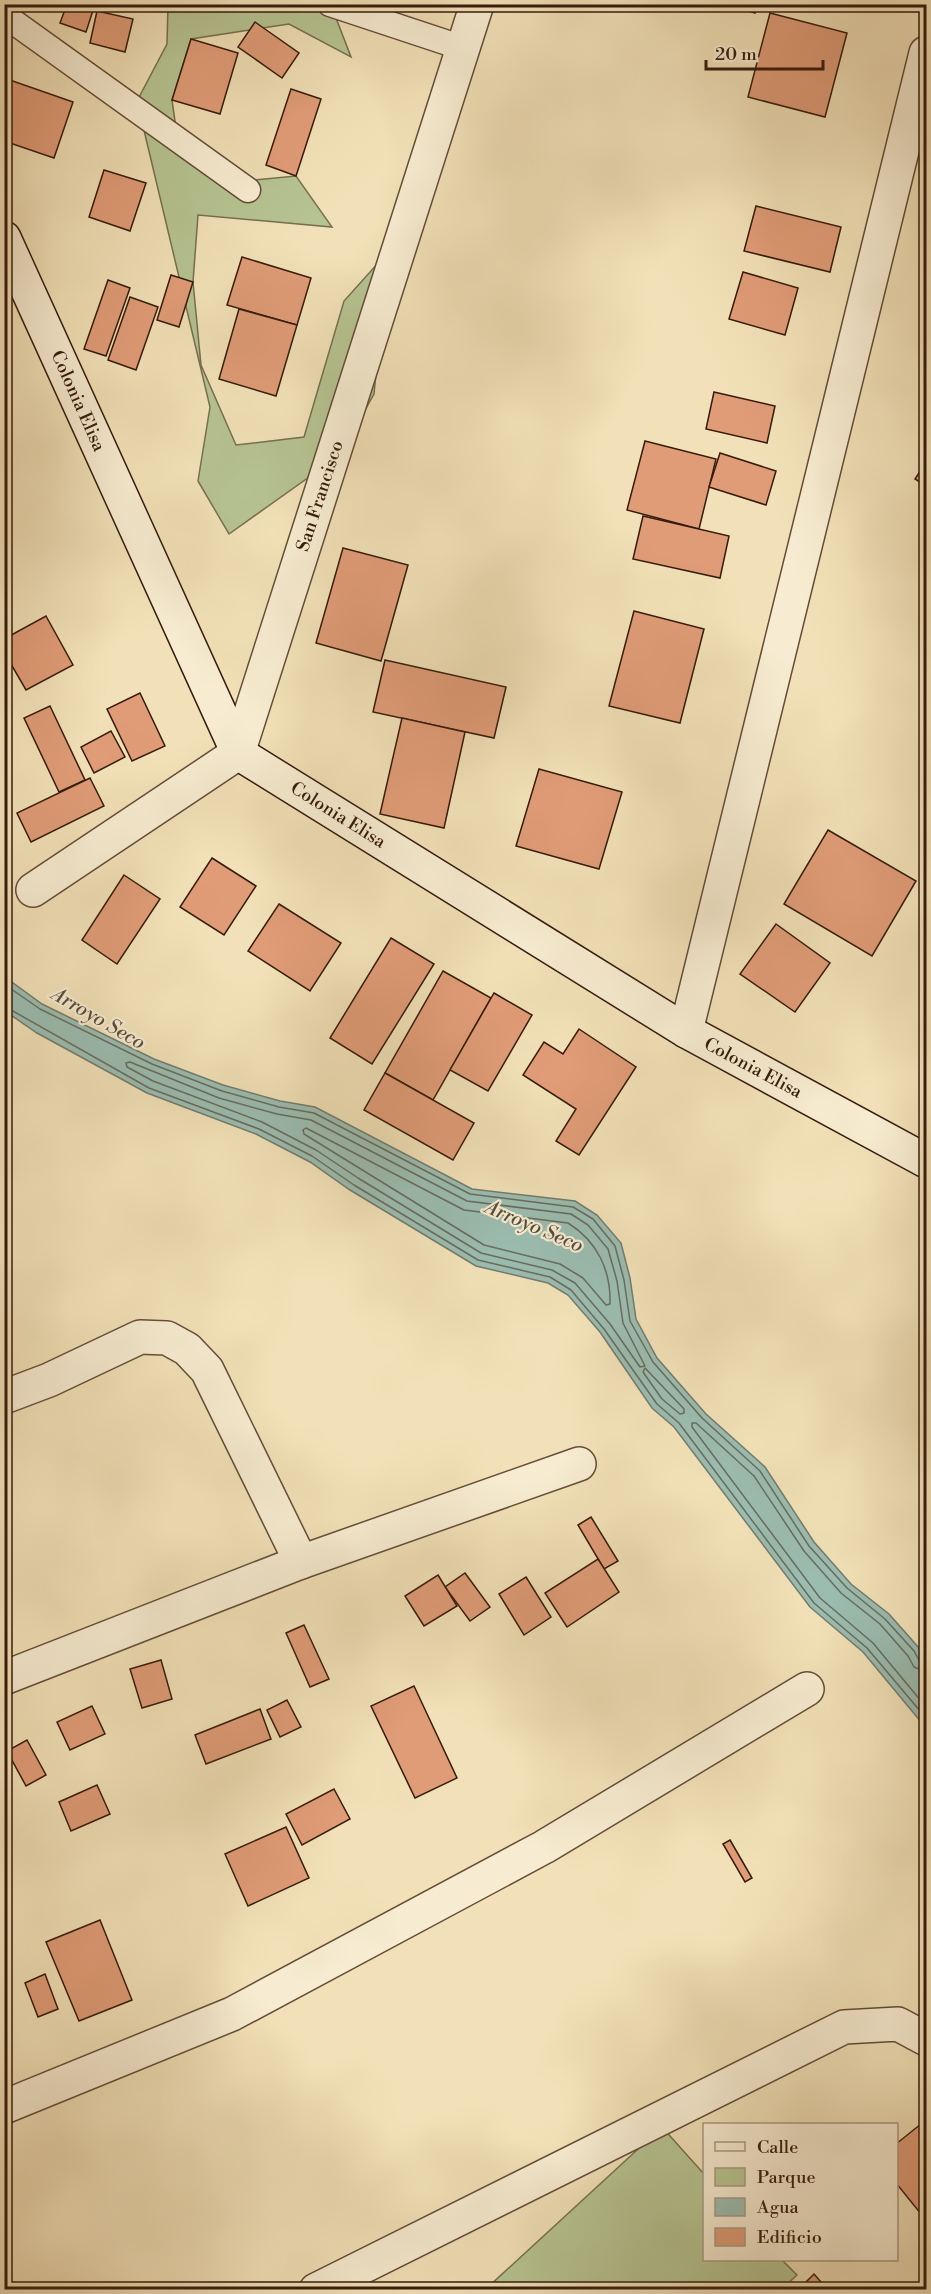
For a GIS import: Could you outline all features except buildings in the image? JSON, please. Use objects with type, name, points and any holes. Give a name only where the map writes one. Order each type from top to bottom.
[{"type":"street","name":"San Francisco","points":[[238,753],[477,4]]},
{"type":"street","points":[[686,1031],[927,53]]},
{"type":"street","name":"Colonia Elisa","points":[[4,238],[238,753],[686,1031],[927,1161]]},
{"type":"street","points":[[33,890],[238,753]]},
{"type":"street","points":[[4,1397],[49,1380],[140,1337],[167,1338],[187,1349],[207,1370],[301,1562]]},
{"type":"street","points":[[4,1678],[301,1562],[579,1464]]},
{"type":"street","points":[[4,2107],[232,2014],[544,1847],[807,1689]]},
{"type":"street","points":[[316,2289],[844,2027],[898,2024],[927,2038]]},
{"type":"lane","points":[[330,4],[463,48]]},
{"type":"lane","points":[[4,15],[248,190]]},
{"type":"green space","points":[[168,5],[331,5],[351,57],[289,24],[191,39],[172,100],[178,142],[233,182],[296,176],[332,227],[198,215],[193,282],[201,365],[236,445],[304,437],[344,301],[388,252],[374,394],[340,455],[229,534],[198,481],[210,407],[137,101],[167,44]]},
{"type":"green space","points":[[662,2127],[703,2173],[703,2261],[783,2261],[797,2275],[781,2290],[488,2290],[487,2288]]},
{"type":"water","name":"Arroyo Seco","points":[[5,977],[42,1004],[154,1059],[223,1085],[280,1101],[315,1107],[472,1189],[575,1201],[597,1215],[621,1243],[630,1278],[636,1319],[657,1358],[706,1414],[765,1467],[814,1542],[851,1584],[889,1614],[919,1648],[926,1664],[926,1728],[863,1652],[810,1607],[674,1427],[652,1408],[600,1332],[568,1295],[548,1283],[476,1266],[350,1190],[310,1162],[256,1134],[147,1093],[37,1033],[5,1011]]}]
